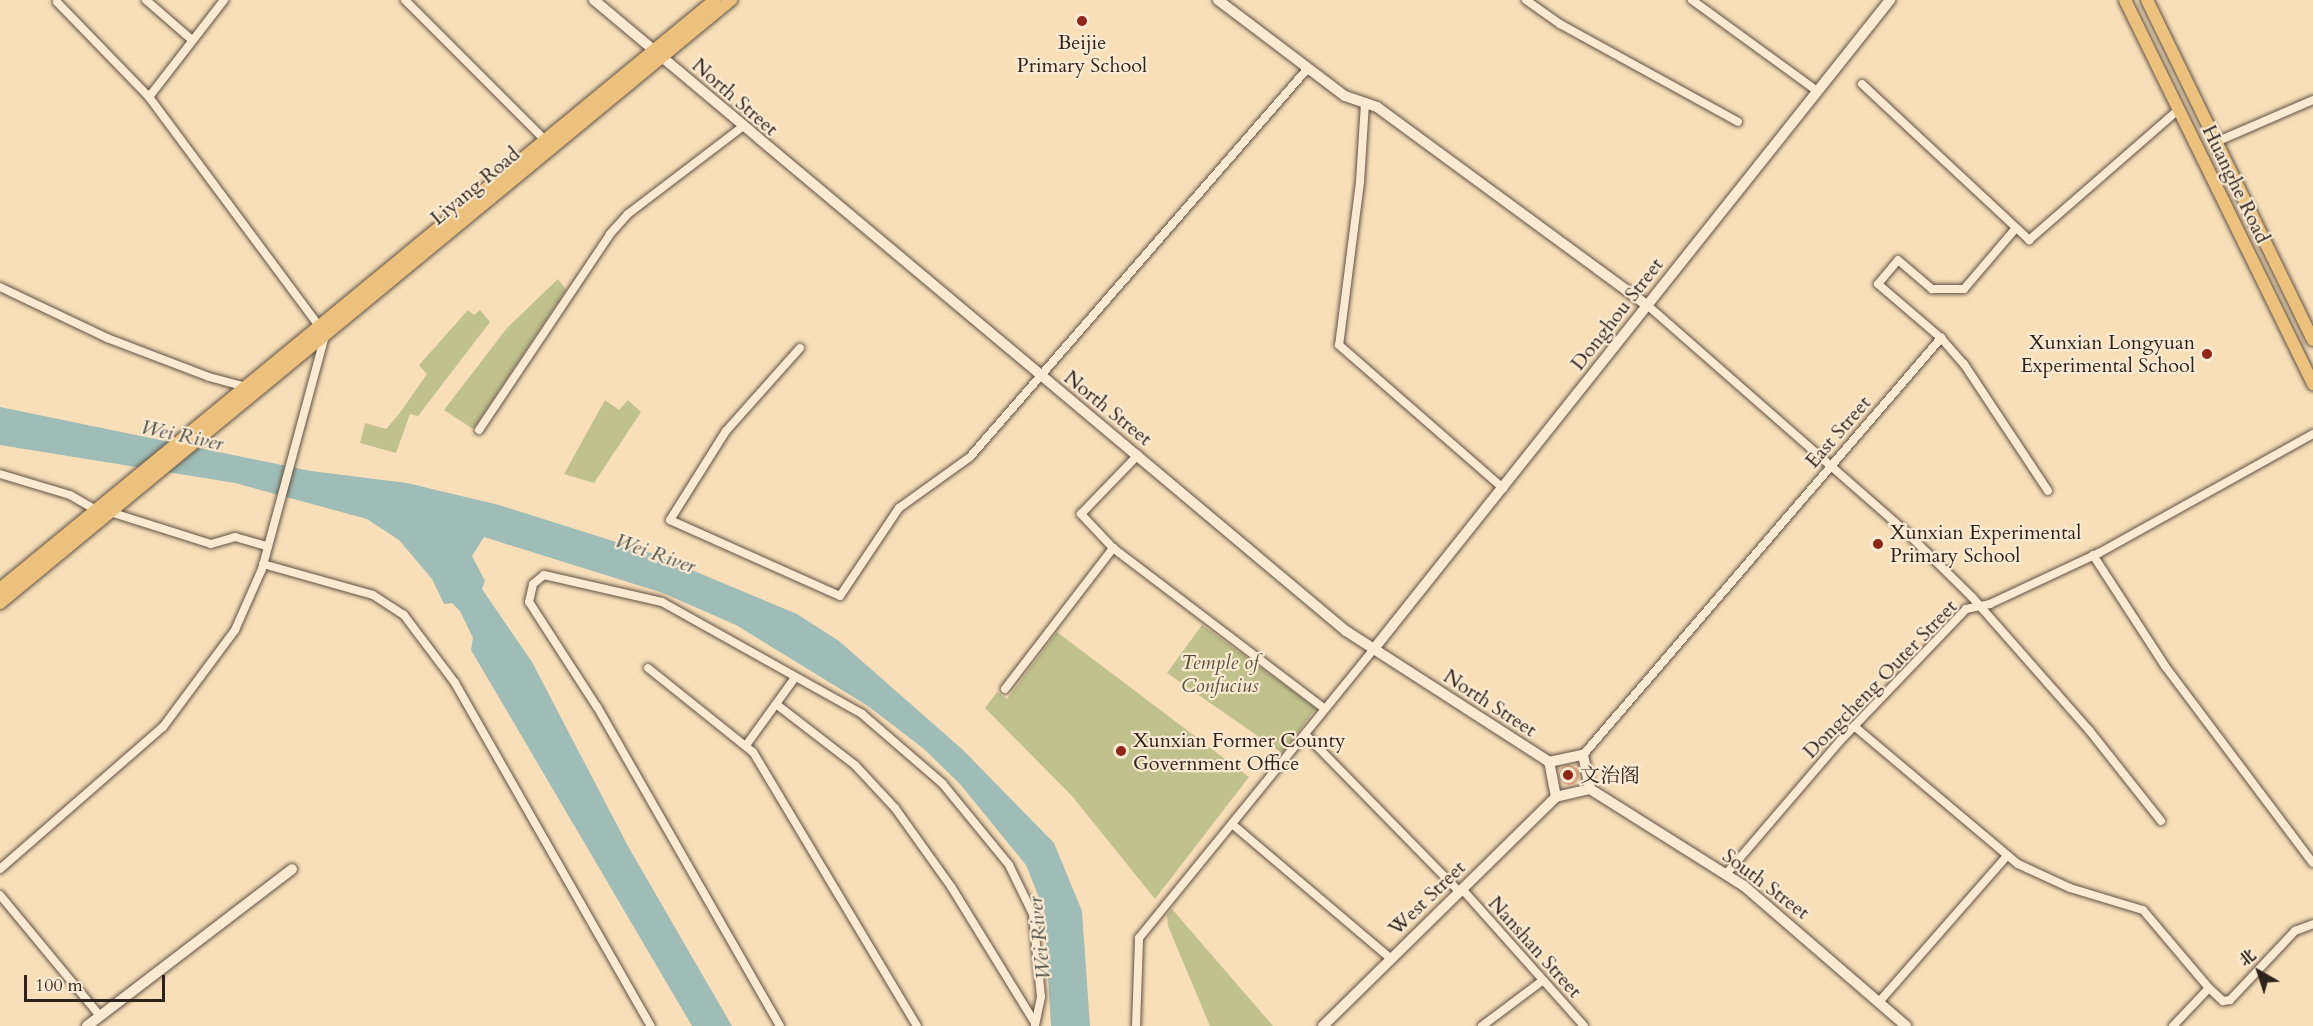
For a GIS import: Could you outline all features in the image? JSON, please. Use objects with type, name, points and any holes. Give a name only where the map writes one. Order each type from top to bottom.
[{"type":"main road","name":"Liyang Road","points":[[111,507],[242,394],[657,54],[715,0]]},
{"type":"main road","name":"Liyang Road","points":[[322,330],[545,140],[731,0]]},
{"type":"main road","name":"Huanghe Road","points":[[2125,0],[2313,384]]},
{"type":"main road","name":"Huanghe Road","points":[[2147,0],[2313,340]]},
{"type":"main road","points":[[0,589],[96,510],[111,507]]},
{"type":"main road","points":[[0,603],[111,507]]},
{"type":"street","points":[[146,0],[192,40]]},
{"type":"street","points":[[149,97],[224,0]]},
{"type":"street","points":[[405,0],[545,140]]},
{"type":"street","name":"North Street","points":[[594,0],[742,127],[1373,650],[1549,762]]},
{"type":"street","points":[[1218,0],[1345,96],[1377,107],[1647,305],[1832,466],[1979,605],[2089,730],[2161,822]]},
{"type":"street","points":[[1526,0],[1560,24],[1738,122]]},
{"type":"street","points":[[1692,0],[1816,90]]},
{"type":"street","name":"Donghou Street","points":[[1373,650],[1816,90],[1890,0]]},
{"type":"street","points":[[0,869],[163,727],[235,630],[263,564],[322,330],[149,97],[57,2]]},
{"type":"street","points":[[800,348],[726,431],[670,520],[840,596],[899,508],[970,457],[1043,378],[1308,68]]},
{"type":"street","points":[[1862,84],[2029,240],[2179,110]]},
{"type":"street","points":[[2216,141],[2313,100]]},
{"type":"street","points":[[1365,103],[1360,182],[1339,345],[1503,488]]},
{"type":"street","points":[[478,430],[610,234],[628,214],[742,127]]},
{"type":"street","points":[[2016,228],[1964,289],[1932,289],[1898,260],[1878,284],[1941,338],[1964,364],[2048,490]]},
{"type":"street","points":[[0,287],[107,338],[209,377],[242,394]]},
{"type":"street","name":"East Street","points":[[1583,755],[1941,338]]},
{"type":"street","name":"Dongcheng Outer Street","points":[[1726,874],[1854,726],[1958,617],[1979,605],[2093,555],[2313,434]]},
{"type":"street","points":[[1137,455],[1081,514],[1113,548],[1325,710]]},
{"type":"street","points":[[0,474],[70,495],[96,510]]},
{"type":"street","points":[[111,507],[211,544],[235,537],[267,546]]},
{"type":"street","points":[[1005,689],[1113,548]]},
{"type":"street","points":[[2093,555],[2178,685],[2313,863]]},
{"type":"street","points":[[263,564],[380,598],[404,615],[455,682],[651,1026]]},
{"type":"street","points":[[780,1026],[528,596],[533,584],[553,573],[642,600],[653,599],[759,655],[794,679],[862,714],[942,783],[1009,865],[1033,914],[1041,997],[1035,1025]]},
{"type":"street","points":[[1136,1026],[1139,938],[1373,650]]},
{"type":"street","points":[[648,668],[747,744],[917,1026]]},
{"type":"street","points":[[747,744],[794,679]]},
{"type":"street","points":[[776,704],[855,765],[895,808],[952,888],[1035,1025]]},
{"type":"street","points":[[1854,726],[2006,857],[2070,888],[2143,910],[2209,988],[2227,1002],[2295,931],[2313,924]]},
{"type":"street","name":"Nanshan Street","points":[[1305,734],[1460,890],[1584,1026]]},
{"type":"street","points":[[1583,755],[1590,789],[1556,797],[1549,762],[1583,755]]},
{"type":"street","name":"South Street","points":[[1590,789],[1726,874],[1906,1026]]},
{"type":"street","name":"West Street","points":[[1323,1026],[1556,797]]},
{"type":"street","points":[[1232,824],[1390,958]]},
{"type":"street","points":[[1879,1002],[2006,857]]},
{"type":"street","points":[[87,1026],[292,869]]},
{"type":"street","points":[[0,895],[100,1016]]},
{"type":"street","points":[[1482,1026],[1542,981]]},
{"type":"street","points":[[2173,1026],[2209,988]]},
{"type":"green space","points":[[558,279],[566,290],[473,429],[444,410],[507,328]]},
{"type":"green space","points":[[468,310],[474,315],[480,310],[490,322],[418,416],[410,414],[396,453],[360,443],[365,423],[386,429],[399,414],[427,374],[419,365]]},
{"type":"green space","points":[[605,400],[619,410],[628,400],[641,412],[594,483],[564,474]]},
{"type":"green space","name":"Temple of Confucius","points":[[1202,625],[1316,708],[1282,753],[1167,673]]},
{"type":"green space","name":"Xunxian Former County Government Office","points":[[1057,632],[1249,777],[1155,899],[1072,796],[985,708],[997,692],[1007,699]]},
{"type":"green space","points":[[1172,909],[1273,1026],[1210,1026],[1168,926],[1167,915]]},
{"type":"water","points":[[0,407],[311,471],[407,483],[499,505],[651,553],[797,614],[839,641],[963,750],[1054,843],[1082,911],[1090,1026],[1051,1026],[1044,910],[1026,865],[960,784],[924,749],[868,706],[736,625],[663,593],[484,537],[472,556],[485,581],[482,589],[532,662],[629,848],[732,1026],[692,1026],[471,650],[473,638],[460,611],[452,603],[444,604],[432,579],[399,540],[367,519],[235,483],[0,445]]},
{"type":"building","name":"文治阁","points":[[1569,765],[1576,768],[1579,775],[1576,782],[1569,785],[1562,782],[1559,775],[1562,768]]},
{"type":"place","name":"Beijie Primary School","points":[[1082,21]]},
{"type":"place","name":"Xunxian Longyuan Experimental School","points":[[2207,354]]},
{"type":"place","name":"Xunxian Experimental Primary School","points":[[1878,544]]},
{"type":"place","name":"Xunxian Former County Government Office","points":[[1121,751]]},
{"type":"place","name":"文治阁","points":[[1568,775]]},
{"type":"water label","name":"Wei River","points":[[182,436]]},
{"type":"water label","name":"Wei River","points":[[655,554]]},
{"type":"water label","name":"Wei River","points":[[1040,938]]}]
